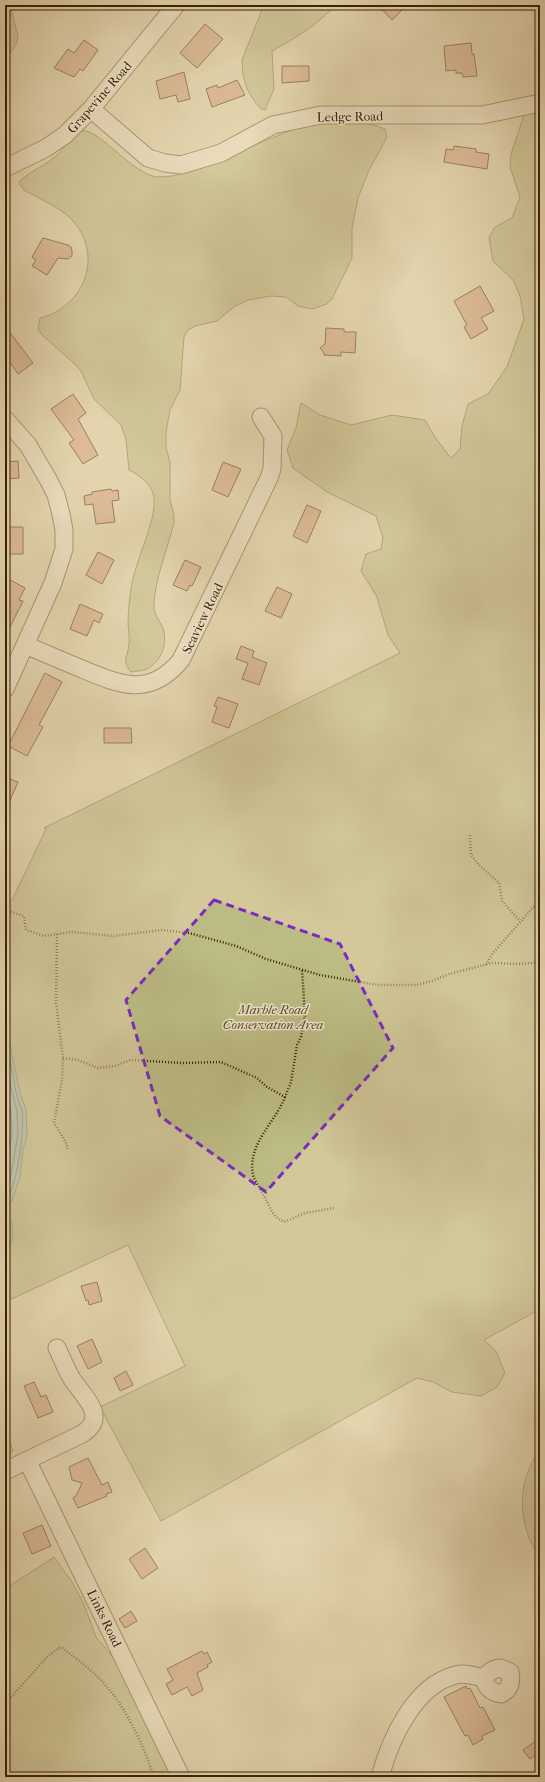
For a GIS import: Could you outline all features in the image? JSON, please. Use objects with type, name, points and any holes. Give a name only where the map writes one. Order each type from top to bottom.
[{"type":"street","name":"Grapevine Road","points":[[5,168],[46,148],[65,135],[91,109],[176,5]]},
{"type":"street","name":"Ledge Road","points":[[91,109],[148,158],[181,165],[220,152],[274,125],[321,115],[482,115],[540,103]]},
{"type":"street","name":"Seaview Road","points":[[25,645],[112,682],[130,685],[153,682],[174,669],[181,660],[270,478],[272,469],[273,436],[261,417]]},
{"type":"street","points":[[5,420],[28,445],[50,481],[56,495],[64,530],[64,549],[60,563],[5,689]]},
{"type":"street","points":[[5,1470],[90,1429],[94,1421],[94,1410],[71,1378],[57,1348]]},
{"type":"street","name":"Links Road","points":[[28,1460],[181,1777]]},
{"type":"street","points":[[380,1777],[394,1736],[403,1720],[426,1692],[437,1684],[456,1675],[466,1674],[486,1678]]},
{"type":"path","points":[[470,835],[471,855],[478,864],[499,883],[502,901],[520,922]]},
{"type":"path","points":[[486,965],[493,952],[540,897]]},
{"type":"path","points":[[5,910],[24,916],[26,930],[44,936],[72,932],[114,936],[162,930],[189,933],[236,946],[266,959],[320,975],[378,985],[416,985],[432,981],[449,974],[492,963],[520,964],[540,962]]},
{"type":"path","points":[[57,934],[56,1003],[63,1058],[62,1080],[54,1123],[66,1142],[68,1151]]},
{"type":"path","points":[[302,970],[305,1015],[301,1037],[297,1044],[292,1082],[280,1108],[258,1142],[254,1153],[253,1176],[266,1199],[268,1207],[274,1215],[284,1222],[305,1213],[334,1208]]},
{"type":"path","points":[[63,1058],[78,1060],[98,1068],[116,1066],[130,1060],[183,1063],[221,1062],[257,1078],[267,1087],[285,1097]]},
{"type":"path","points":[[5,1704],[48,1656],[59,1648],[62,1648],[107,1687],[121,1707],[143,1747],[154,1777]]},
{"type":"highlighted area","points":[[214,900],[340,944],[393,1048],[266,1192],[160,1116],[126,1000]]},
{"type":"green space","points":[[5,5],[10,5],[18,37],[16,44],[5,62]]},
{"type":"green space","points":[[264,5],[336,5],[306,31],[272,51],[274,89],[265,110],[260,108],[247,89],[243,75],[242,60]]},
{"type":"green space","name":"Marble Road Conservation Area","points":[[540,108],[540,155],[534,168],[540,175],[540,1309],[484,1340],[496,1351],[505,1373],[497,1387],[481,1396],[452,1392],[433,1382],[417,1378],[161,1521],[100,1407],[185,1366],[128,1245],[5,1302],[5,897],[12,900],[46,829],[44,828],[400,653],[388,635],[377,597],[361,571],[366,554],[381,549],[383,538],[376,516],[327,492],[293,468],[287,450],[296,428],[301,403],[320,415],[351,425],[392,415],[425,420],[437,440],[451,458],[460,449],[462,426],[468,404],[488,394],[507,367],[524,319],[520,296],[513,280],[493,261],[489,237],[495,227],[512,218],[520,197],[510,167],[511,154],[525,112]]},
{"type":"green space","points":[[318,121],[369,124],[385,129],[387,137],[369,170],[358,198],[352,228],[352,258],[332,299],[327,304],[312,309],[298,306],[286,297],[271,296],[248,300],[235,306],[217,321],[195,326],[188,330],[184,337],[180,390],[170,410],[166,432],[166,448],[170,462],[170,500],[174,515],[174,523],[159,574],[154,604],[155,612],[164,632],[165,638],[162,654],[152,666],[145,670],[131,672],[126,664],[129,641],[128,613],[134,573],[152,518],[154,507],[153,493],[145,481],[129,470],[126,439],[121,425],[94,399],[81,371],[76,365],[42,335],[38,329],[40,318],[56,312],[69,302],[79,290],[86,276],[88,261],[86,245],[80,231],[69,217],[53,206],[24,190],[19,183],[27,175],[56,156],[79,132],[86,131],[95,135],[138,169],[149,175],[160,177],[191,172],[277,136]]},
{"type":"green space","points":[[5,1428],[13,1451],[5,1458]]},
{"type":"green space","points":[[540,1450],[540,1558],[532,1545],[527,1532],[522,1504],[523,1490],[527,1476],[532,1462]]},
{"type":"green space","points":[[54,1557],[72,1582],[83,1602],[96,1637],[121,1667],[176,1777],[5,1777],[5,1589]]},
{"type":"water","points":[[5,1035],[9,1039],[20,1093],[26,1109],[27,1136],[23,1149],[20,1177],[12,1201],[5,1207]]},
{"type":"water","points":[[12,1221],[13,1239],[5,1254],[5,1224]]},
{"type":"building","points":[[378,5],[407,5],[392,20]]},
{"type":"building","points":[[205,24],[223,39],[197,68],[180,53]]},
{"type":"building","points":[[84,40],[98,50],[83,71],[80,69],[74,77],[54,68],[68,49],[74,53]]},
{"type":"building","points":[[471,43],[477,76],[463,77],[462,73],[456,73],[456,70],[446,71],[444,46]]},
{"type":"building","points":[[282,66],[309,66],[309,81],[282,83]]},
{"type":"building","points":[[184,72],[190,99],[178,102],[176,95],[160,99],[156,81]]},
{"type":"building","points":[[237,80],[245,95],[212,107],[206,89],[217,85],[218,88]]},
{"type":"building","points":[[454,146],[476,149],[476,152],[489,154],[487,169],[444,162],[446,149],[453,150]]},
{"type":"building","points":[[43,238],[68,245],[71,247],[72,251],[72,256],[68,259],[58,258],[47,275],[32,266],[36,260],[32,257]]},
{"type":"building","points":[[480,286],[494,311],[481,318],[488,329],[471,339],[464,327],[467,325],[454,301]]},
{"type":"building","points":[[5,326],[33,363],[18,374],[5,355]]},
{"type":"building","points":[[326,328],[344,329],[344,332],[356,332],[355,353],[341,352],[341,356],[324,355],[320,348],[325,344]]},
{"type":"building","points":[[73,394],[86,413],[78,419],[98,455],[83,464],[69,443],[74,440],[51,409]]},
{"type":"building","points":[[18,461],[19,478],[5,479],[5,462]]},
{"type":"building","points":[[223,462],[241,469],[228,497],[212,490]]},
{"type":"building","points":[[111,489],[112,491],[118,490],[119,500],[112,501],[115,522],[96,524],[93,504],[85,505],[84,496],[92,494],[92,492]]},
{"type":"building","points":[[307,505],[321,511],[307,543],[293,536]]},
{"type":"building","points":[[6,527],[23,527],[23,554],[6,554]]},
{"type":"building","points":[[98,552],[114,560],[102,584],[86,575]]},
{"type":"building","points":[[185,560],[201,567],[192,586],[190,585],[187,591],[173,585]]},
{"type":"building","points":[[5,577],[25,588],[19,600],[23,601],[5,637]]},
{"type":"building","points":[[277,587],[292,594],[281,618],[265,611]]},
{"type":"building","points":[[80,604],[103,614],[99,623],[94,620],[87,636],[70,629]]},
{"type":"building","points":[[241,646],[254,651],[252,657],[267,663],[259,685],[242,679],[248,663],[236,659]]},
{"type":"building","points":[[45,673],[62,682],[39,725],[43,727],[27,756],[8,746]]},
{"type":"building","points":[[218,697],[238,704],[229,728],[212,722],[217,707],[214,706]]},
{"type":"building","points":[[104,728],[131,728],[132,743],[104,743]]},
{"type":"building","points":[[5,777],[18,782],[5,812]]},
{"type":"building","points":[[97,1282],[102,1301],[89,1305],[88,1300],[86,1301],[81,1286]]},
{"type":"building","points":[[92,1339],[102,1362],[88,1369],[77,1346]]},
{"type":"building","points":[[126,1371],[133,1385],[120,1391],[114,1378]]},
{"type":"building","points":[[34,1382],[41,1397],[46,1395],[53,1412],[38,1418],[24,1386]]},
{"type":"building","points":[[88,1458],[102,1485],[108,1482],[112,1492],[106,1494],[107,1496],[78,1508],[73,1498],[76,1496],[82,1483],[72,1480],[69,1467]]},
{"type":"building","points":[[42,1525],[51,1546],[32,1554],[23,1533]]},
{"type":"building","points":[[145,1548],[158,1568],[142,1579],[129,1559]]},
{"type":"building","points":[[131,1611],[137,1621],[125,1628],[119,1619]]},
{"type":"building","points":[[202,1651],[204,1654],[207,1652],[212,1662],[207,1665],[208,1667],[197,1673],[203,1690],[192,1696],[187,1687],[172,1695],[166,1684],[173,1680],[167,1669]]},
{"type":"building","points":[[466,1686],[467,1689],[470,1688],[480,1708],[483,1707],[495,1730],[482,1736],[483,1739],[473,1745],[468,1735],[465,1736],[444,1697]]},
{"type":"building","points":[[540,1738],[540,1751],[530,1759],[523,1750]]}]
